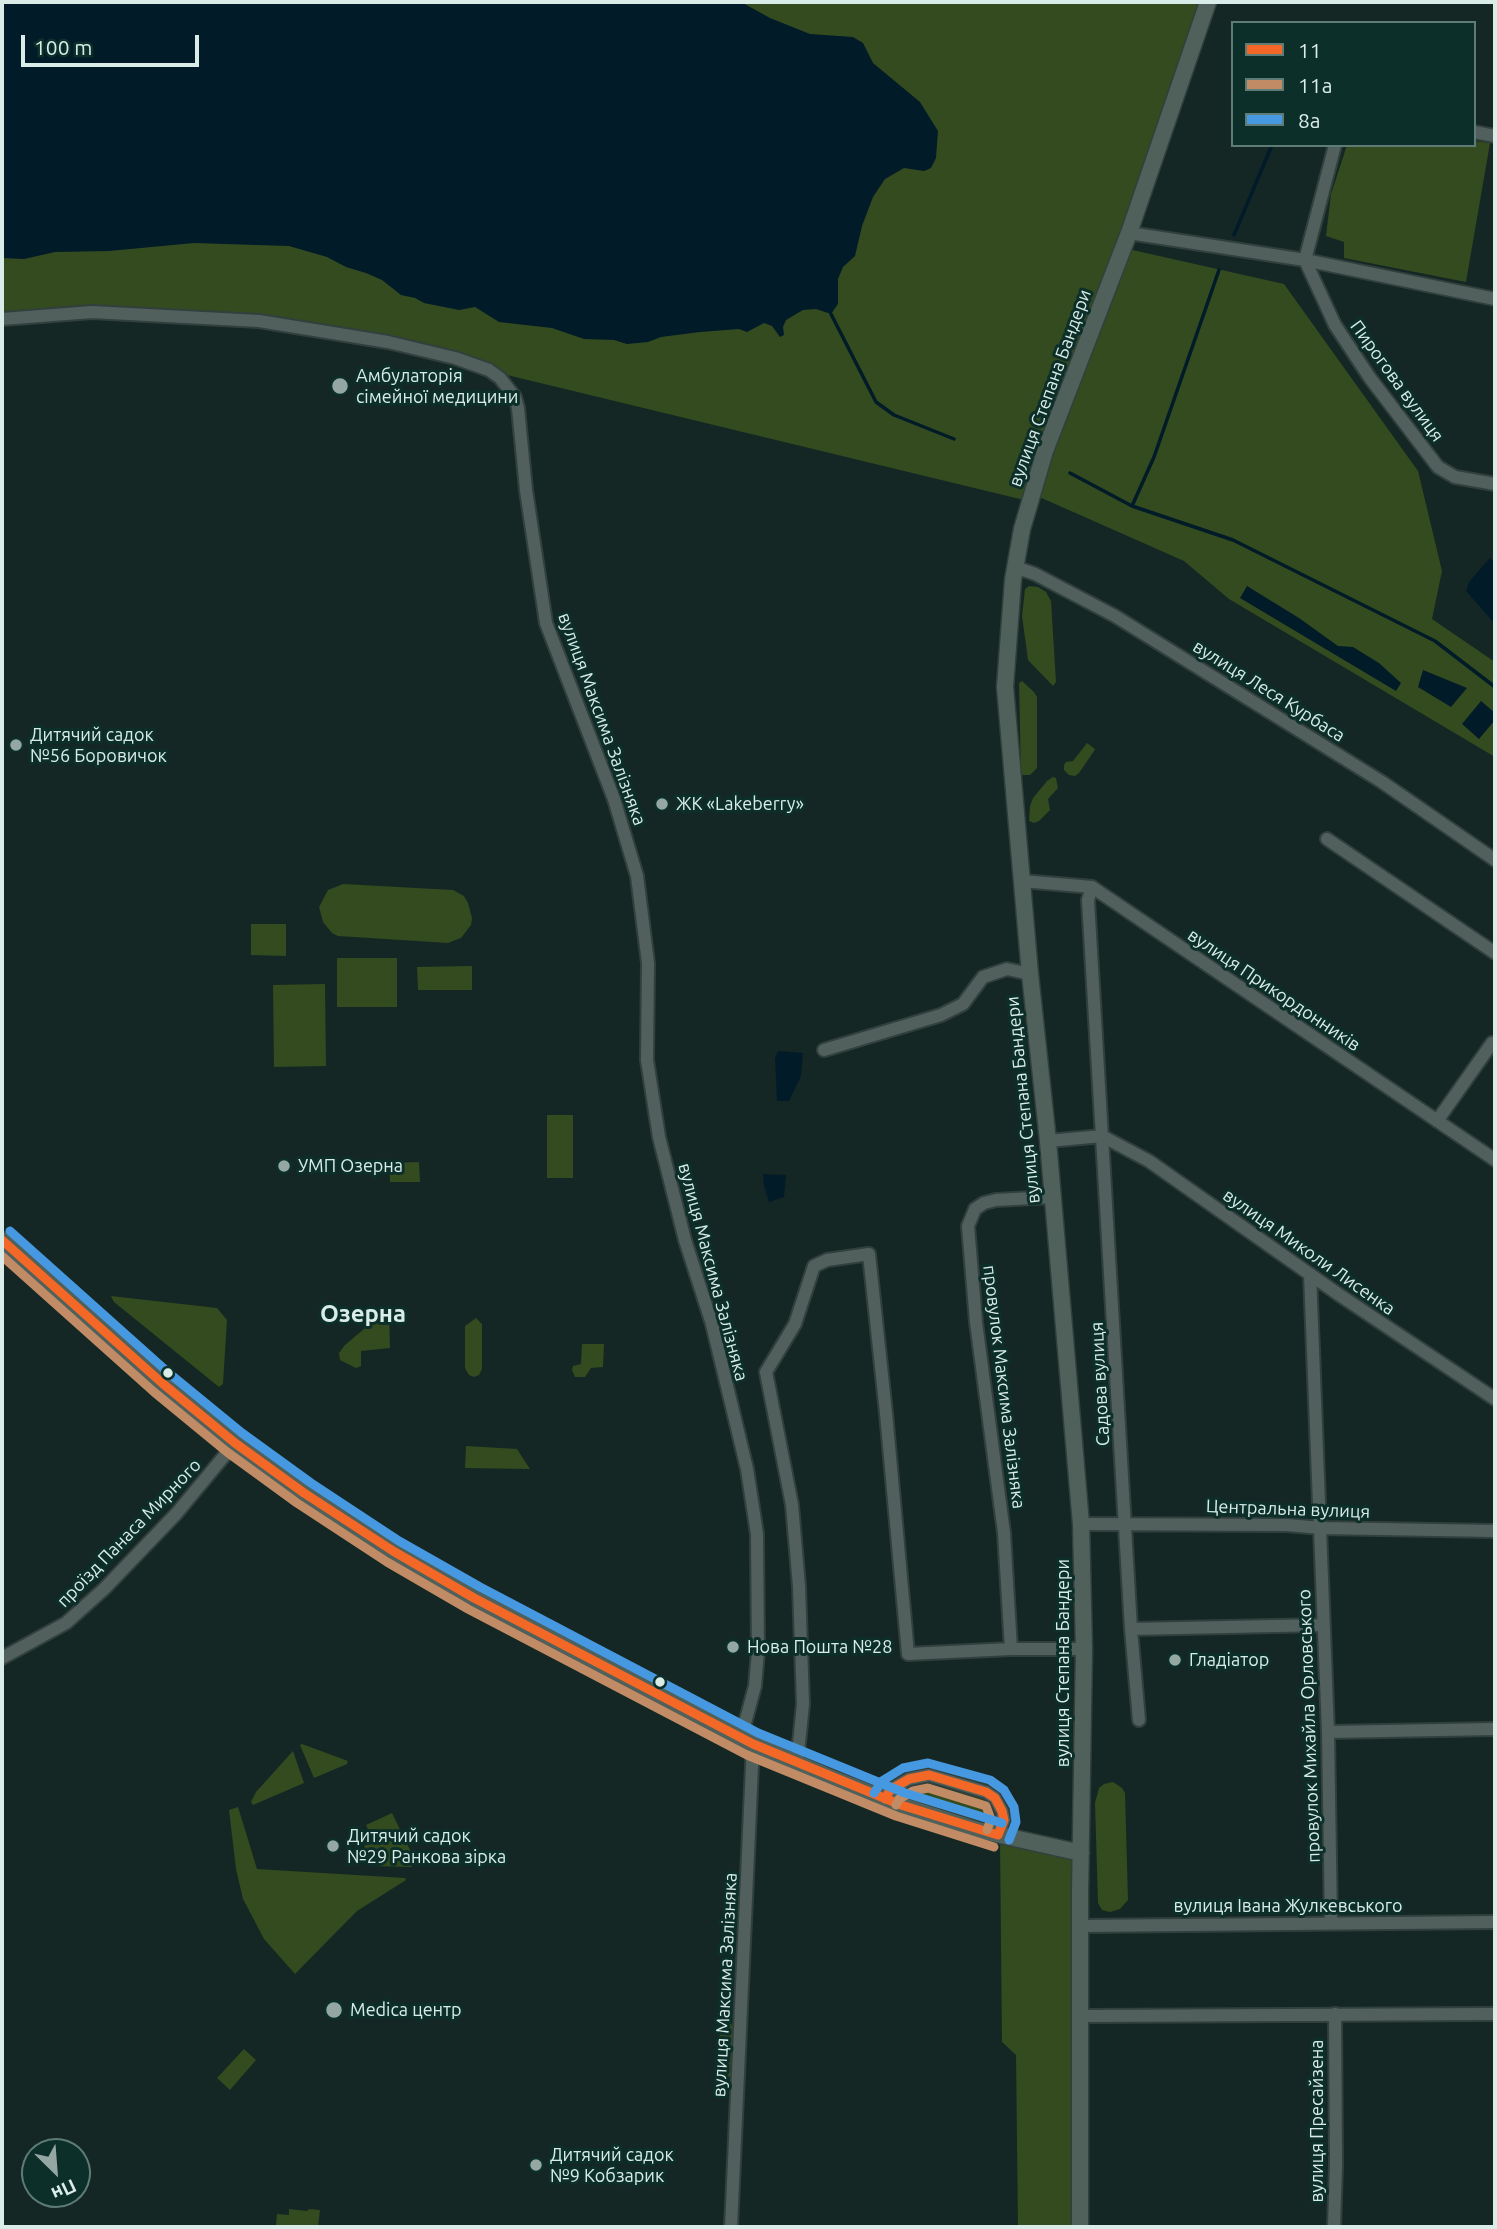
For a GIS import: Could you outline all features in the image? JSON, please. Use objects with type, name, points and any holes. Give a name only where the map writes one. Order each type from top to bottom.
[{"type":"main road","name":"вулиця Степана Бандери","points":[[1080,2227],[1084,1649],[1081,1524],[1005,687],[1015,567],[1022,529],[1045,450],[1129,233],[1208,2]]},
{"type":"main road","points":[[2,1240],[162,1383],[235,1443],[337,1515],[474,1598],[747,1741],[797,1763],[885,1798],[998,1835],[1081,1853]]},
{"type":"street","points":[[1476,132],[1495,136]]},
{"type":"street","points":[[1305,260],[1334,147]]},
{"type":"street","points":[[1129,233],[1305,260],[1495,299]]},
{"type":"street","name":"Пирогова вулиця","points":[[1305,260],[1335,326],[1438,467],[1455,477],[1495,484]]},
{"type":"street","name":"вулиця Максима Залізняка","points":[[2,319],[92,312],[259,321],[388,342],[455,358],[489,370],[500,378],[515,397],[519,408],[526,490],[546,623],[614,799],[637,876],[648,962],[647,1060],[659,1137],[685,1240],[712,1324],[747,1469],[757,1534],[758,1652],[747,1741],[732,2227]]},
{"type":"street","name":"вулиця Леся Курбаса","points":[[1015,567],[1035,573],[1115,615],[1382,782],[1495,860]]},
{"type":"street","points":[[1327,839],[1495,953]]},
{"type":"street","name":"вулиця Прикордонників","points":[[1022,881],[1092,887],[1495,1160]]},
{"type":"street","name":"Садова вулиця","points":[[1092,887],[1088,900],[1131,1629],[1139,1720]]},
{"type":"street","points":[[824,1050],[940,1014],[963,1004],[984,977],[1007,969],[1030,974]]},
{"type":"street","points":[[1437,1121],[1492,1043]]},
{"type":"street","points":[[1048,1141],[1102,1136]]},
{"type":"street","name":"вулиця Миколи Лисенка","points":[[1102,1136],[1149,1161],[1495,1399]]},
{"type":"street","name":"провулок Максима Залізняка","points":[[1011,1649],[1004,1533],[976,1322],[968,1226],[975,1209],[984,1203],[996,1199],[1052,1197]]},
{"type":"street","name":"вулиця Максима Залізняка","points":[[797,1763],[803,1704],[792,1505],[766,1372],[795,1324],[814,1266],[827,1260],[869,1254],[888,1427],[908,1654],[1011,1649]]},
{"type":"street","name":"провулок Михайла Орловського","points":[[1310,1274],[1328,1732],[1331,1923]]},
{"type":"street","name":"проїзд Панаса Мирного","points":[[2,1658],[66,1623],[85,1606],[176,1514],[235,1443]]},
{"type":"street","name":"Центральна вулиця","points":[[1081,1524],[1287,1525],[1495,1531]]},
{"type":"street","points":[[1131,1629],[1324,1625]]},
{"type":"street","points":[[1011,1649],[1084,1649]]},
{"type":"street","points":[[1328,1732],[1495,1729]]},
{"type":"street","points":[[885,1798],[890,1790],[908,1779],[929,1775],[986,1792],[995,1798],[1002,1811],[1004,1820],[998,1835]]},
{"type":"street","name":"вулиця Івана Жулкевського","points":[[1080,1926],[1495,1922]]},
{"type":"street","name":"вулиця Пресайзена","points":[[1334,2227],[1335,2014]]},
{"type":"street","points":[[1080,2016],[1495,2014]]},
{"type":"green space","points":[[2,2],[1202,2],[1123,231],[1024,500],[259,315],[92,306],[2,314]]},
{"type":"green space","points":[[1476,141],[1490,143],[1466,282],[1344,258],[1344,242],[1326,236],[1331,194],[1346,147],[1476,147]]},
{"type":"green space","points":[[1128,249],[1284,284],[1418,471],[1442,571],[1432,619],[1495,662],[1495,757],[1229,599],[1184,561],[1037,496],[1050,452]]},
{"type":"green space","points":[[1029,586],[1046,592],[1051,601],[1056,682],[1053,686],[1028,660],[1022,616],[1025,589]]},
{"type":"green space","points":[[1022,681],[1037,697],[1037,768],[1030,775],[1021,775],[1019,683]]},
{"type":"green space","points":[[1087,743],[1094,751],[1079,773],[1075,776],[1069,775],[1064,770],[1064,765],[1073,761]]},
{"type":"green space","points":[[1053,777],[1056,778],[1058,788],[1048,799],[1050,810],[1039,821],[1029,821],[1033,798]]},
{"type":"green space","points":[[343,884],[453,890],[464,896],[468,903],[471,925],[461,938],[448,943],[338,936],[323,922],[319,907],[328,890]]},
{"type":"green space","points":[[251,924],[286,924],[286,956],[251,955]]},
{"type":"green space","points":[[337,958],[397,958],[397,1007],[337,1007]]},
{"type":"green space","points":[[472,966],[472,990],[418,990],[417,967]]},
{"type":"green space","points":[[325,984],[326,1066],[274,1067],[273,985]]},
{"type":"green space","points":[[547,1115],[573,1115],[573,1178],[547,1178]]},
{"type":"green space","points":[[419,1162],[420,1182],[390,1182],[389,1163]]},
{"type":"green space","points":[[111,1296],[217,1308],[227,1320],[223,1384],[219,1387],[114,1302]]},
{"type":"green space","points":[[389,1312],[390,1348],[361,1351],[361,1366],[356,1368],[340,1360],[339,1353],[345,1345],[377,1318]]},
{"type":"green space","points":[[476,1318],[482,1324],[482,1369],[479,1375],[474,1377],[469,1375],[465,1368],[465,1326]]},
{"type":"green space","points":[[582,1344],[604,1344],[603,1367],[591,1368],[585,1377],[575,1377],[572,1370],[573,1366],[581,1364]]},
{"type":"green space","points":[[466,1446],[517,1449],[530,1469],[465,1468]]},
{"type":"green space","points":[[300,1745],[348,1761],[347,1764],[314,1778]]},
{"type":"green space","points":[[293,1751],[304,1783],[253,1805],[251,1802],[256,1792]]},
{"type":"green space","points":[[1113,1782],[1125,1793],[1128,1900],[1120,1909],[1110,1912],[1102,1910],[1098,1903],[1095,1803],[1099,1788]]},
{"type":"green space","points":[[928,1784],[978,1797],[987,1802],[987,1816],[976,1822],[925,1807],[919,1802],[917,1792],[920,1786]]},
{"type":"green space","points":[[238,1807],[257,1869],[406,1880],[357,1911],[295,1974],[264,1939],[243,1899],[236,1869],[229,1810]]},
{"type":"green space","points":[[392,1813],[414,1858],[412,1867],[372,1866],[364,1846],[373,1841],[366,1825]]},
{"type":"green space","points":[[1000,1841],[1076,1858],[1078,2227],[1018,2227],[1016,2055],[1002,2042]]},
{"type":"green space","points":[[720,2023],[731,2023],[733,2029],[730,2077],[721,2077],[719,2074]]},
{"type":"green space","points":[[244,2049],[256,2060],[230,2090],[217,2078]]},
{"type":"green space","points":[[289,2209],[320,2210],[318,2227],[276,2225],[277,2214],[289,2215]]},
{"type":"water","points":[[2,2],[741,2],[770,18],[810,34],[853,37],[863,43],[873,63],[920,102],[938,131],[936,158],[931,168],[924,171],[904,168],[885,179],[873,197],[855,256],[843,267],[838,279],[838,304],[831,314],[816,309],[803,310],[786,320],[784,335],[780,337],[772,326],[764,323],[747,332],[739,329],[700,332],[627,344],[614,340],[584,339],[552,328],[499,322],[475,307],[459,310],[424,303],[401,295],[382,280],[366,273],[327,257],[289,246],[194,243],[109,251],[55,252],[24,259],[2,258]]},
{"type":"water","points":[[1490,558],[1495,564],[1495,624],[1466,591],[1469,582]]},
{"type":"water","points":[[1247,586],[1338,646],[1353,647],[1379,663],[1401,683],[1396,691],[1240,598]]},
{"type":"water","points":[[1423,670],[1467,688],[1451,707],[1418,687]]},
{"type":"water","points":[[1481,701],[1495,713],[1495,720],[1479,739],[1462,724]]},
{"type":"water","points":[[778,1051],[803,1053],[801,1076],[789,1101],[777,1101],[775,1058]]},
{"type":"water","points":[[763,1174],[786,1175],[784,1197],[769,1202]]},
{"type":"waterway","points":[[1234,235],[1271,147]]},
{"type":"waterway","points":[[1132,506],[1154,457],[1219,270]]},
{"type":"waterway","points":[[831,314],[876,402],[894,415],[954,439]]},
{"type":"waterway","points":[[1070,473],[1132,506],[1233,540],[1435,641],[1495,687]]},
{"type":"transit line","name":"8а","points":[[10,1231],[170,1374],[242,1433],[399,1541],[480,1587],[758,1733],[905,1793],[1002,1823]]},
{"type":"transit line","name":"11","points":[[2,1240],[162,1383],[235,1443],[304,1493],[393,1551],[474,1598],[753,1744],[901,1805],[998,1835]]},
{"type":"transit line","name":"11а","points":[[2,1256],[154,1392],[227,1452],[297,1503],[387,1562],[468,1609],[747,1755],[896,1816],[994,1847]]},
{"type":"transit line","name":"8а","points":[[874,1793],[882,1781],[903,1768],[928,1763],[990,1780],[1004,1790],[1014,1807],[1016,1822],[1009,1840]]},
{"type":"transit line","name":"11","points":[[885,1799],[890,1790],[909,1779],[929,1775],[986,1792],[995,1798],[1002,1811],[1004,1820],[998,1835]]},
{"type":"transit line","name":"11а","points":[[896,1805],[899,1799],[913,1791],[928,1788],[986,1806],[991,1819],[987,1830]]},
{"type":"place","name":"Амбулаторія сімейної медицини","points":[[340,386]]},
{"type":"place","name":"Дитячий садок №56 Боровичок","points":[[16,745]]},
{"type":"place","name":"ЖК «Lakeberry»","points":[[662,804]]},
{"type":"place","name":"УМП Озерна","points":[[284,1166]]},
{"type":"place","name":"Нова Пошта №28","points":[[733,1647]]},
{"type":"place","name":"Гладіатор","points":[[1175,1660]]},
{"type":"place","name":"Дитячий садок №29 Ранкова зірка","points":[[333,1846]]},
{"type":"place","name":"Medica центр","points":[[334,2010]]},
{"type":"place","name":"Дитячий садок №9 Кобзарик","points":[[536,2165]]},
{"type":"district","name":"Озерна","points":[[363,1314]]}]
